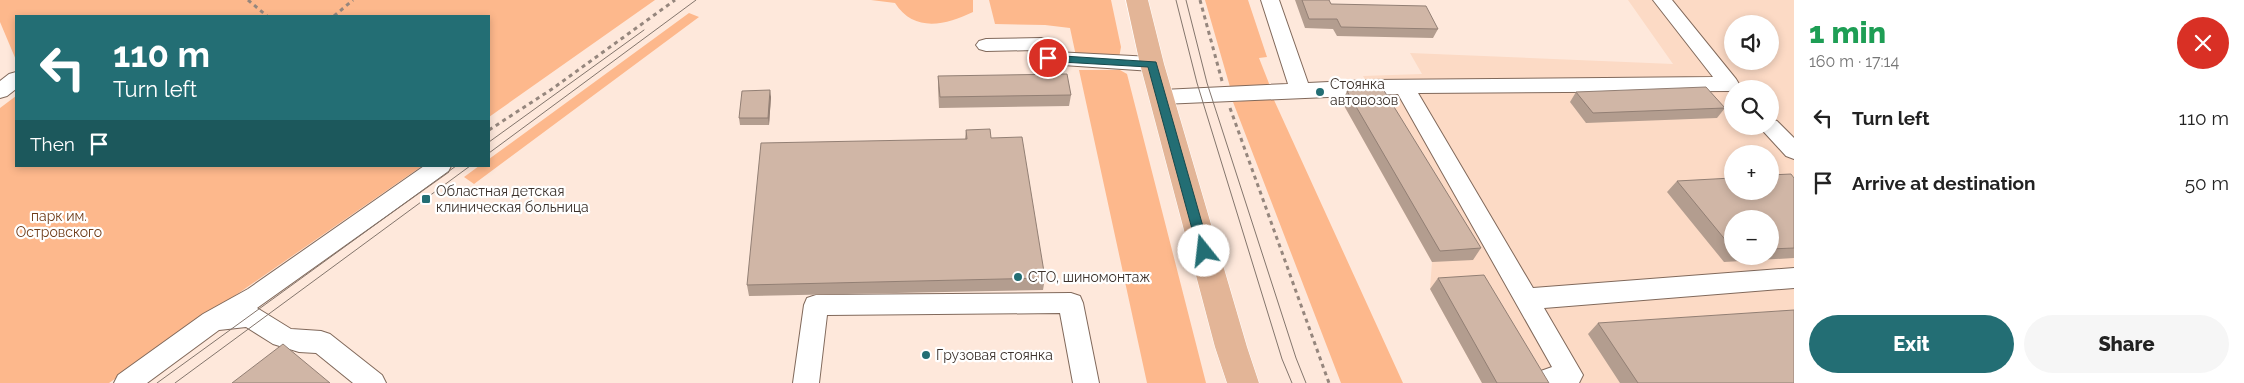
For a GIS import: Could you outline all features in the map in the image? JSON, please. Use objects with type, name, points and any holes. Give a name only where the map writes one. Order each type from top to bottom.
[{"type":"main road","points":[[1137,0],[1152,64],[1228,337],[1243,383]]},
{"type":"lane","points":[[1270,0],[1301,91]]},
{"type":"lane","points":[[1662,0],[1726,80]]},
{"type":"lane","points":[[986,45],[1041,44],[1048,58],[1152,64]]},
{"type":"lane","points":[[0,91],[15,80]]},
{"type":"lane","points":[[1162,97],[1404,87],[1724,86]]},
{"type":"lane","points":[[1404,87],[1570,375],[1547,380],[1549,383]]},
{"type":"lane","points":[[1779,135],[1794,151]]},
{"type":"lane","points":[[127,383],[212,321],[257,296],[439,167]]},
{"type":"lane","points":[[1525,299],[1794,278]]},
{"type":"lane","points":[[806,383],[816,305],[1071,303],[1086,383]]},
{"type":"lane","points":[[212,321],[250,316],[286,340],[302,343],[321,342],[373,383]]},
{"type":"path","points":[[248,0],[266,15]]},
{"type":"path","points":[[335,15],[353,0]]},
{"type":"path","points":[[490,129],[552,89],[675,0]]},
{"type":"path","points":[[1200,0],[1225,94],[1329,383]]},
{"type":"shaded area","points":[[1628,0],[1794,0],[1794,383],[1482,383],[1430,289],[1432,262],[1342,102],[1377,100],[1363,76],[1422,74],[1410,53],[1673,64]]},
{"type":"green space","points":[[0,0],[655,0],[490,116],[490,15],[15,15],[15,58],[0,22]]},
{"type":"green space","points":[[871,0],[973,0],[973,12],[963,17],[931,24],[911,19],[895,3]]},
{"type":"green space","points":[[989,0],[1111,0],[1121,47],[1119,58],[1076,56],[1070,28],[1045,25],[995,24]]},
{"type":"green space","points":[[1205,0],[1248,0],[1267,57],[1259,58],[1270,86],[1230,87]]},
{"type":"green space","points":[[689,13],[699,17],[474,184],[464,177],[478,167],[490,167],[490,158]]},
{"type":"green space","points":[[1079,70],[1120,70],[1127,74],[1206,383],[1147,383]]},
{"type":"green space","name":"парк им. Островского","points":[[15,97],[15,167],[421,167],[109,383],[0,383],[0,108]]},
{"type":"green space","points":[[1274,100],[1403,383],[1341,383],[1233,102]]},
{"type":"building","points":[[1302,0],[1329,0],[1331,4],[1426,6],[1438,29],[1341,27],[1337,19],[1309,19]]},
{"type":"building","points":[[1067,74],[1071,95],[940,97],[938,76]]},
{"type":"building","points":[[1706,87],[1724,108],[1593,113],[1576,92]]},
{"type":"building","points":[[1383,89],[1481,248],[1440,251],[1347,91]]},
{"type":"building","points":[[770,90],[768,118],[739,118],[742,91]]},
{"type":"building","points":[[990,129],[991,138],[1022,137],[1045,278],[747,285],[761,143],[967,139],[966,130]]},
{"type":"building","points":[[1791,174],[1794,178],[1794,248],[1779,249],[1779,210],[1724,210],[1724,238],[1677,181],[1724,178],[1724,200],[1779,200],[1779,175]]},
{"type":"building","points":[[1484,275],[1549,383],[1497,383],[1438,278]]},
{"type":"building","points":[[1794,310],[1794,383],[1638,383],[1598,323]]},
{"type":"building","points":[[283,344],[330,383],[232,383]]},
{"type":"tram line","points":[[490,152],[696,0]]},
{"type":"tram line","points":[[1176,0],[1197,83],[1282,359],[1292,383]]},
{"type":"tram line","points":[[1186,0],[1207,83],[1296,358],[1306,383]]},
{"type":"tram line","points":[[490,141],[644,30]]},
{"type":"tram line","points":[[157,383],[455,167]]},
{"type":"tram line","points":[[175,383],[469,167]]},
{"type":"place","name":"Стоянка автовозов","points":[[1320,92]]},
{"type":"place","name":"Областная детская клиническая больница","points":[[426,199]]},
{"type":"place","name":"СТО, шиномонтаж","points":[[1018,277]]},
{"type":"place","name":"Грузовая стоянка","points":[[926,355]]},
{"type":"route","points":[[1048,58],[1073,61],[1152,64],[1204,251]]}]
